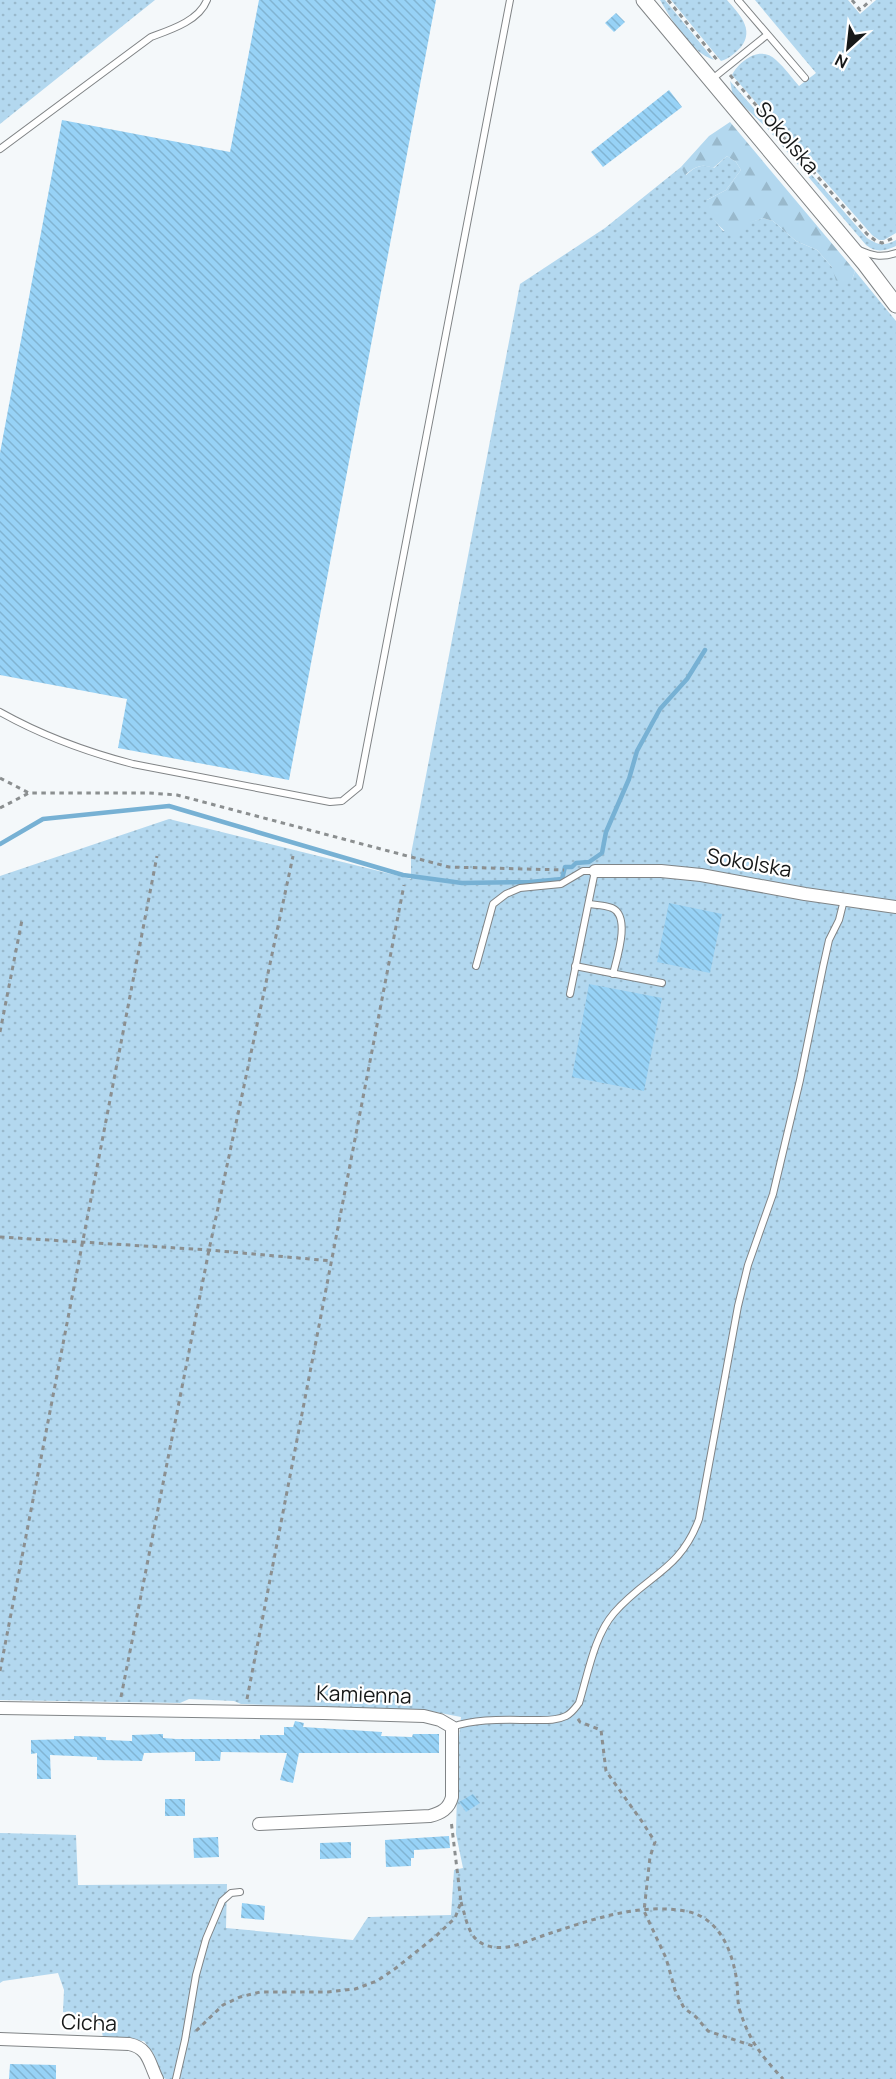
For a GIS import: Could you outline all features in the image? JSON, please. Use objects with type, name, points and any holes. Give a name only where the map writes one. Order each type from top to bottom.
[{"type":"street","name":"Sokolska","points":[[644,0],[778,159],[896,305]]},
{"type":"street","name":"Sokolska","points":[[595,871],[661,871],[730,879],[805,894],[896,907]]},
{"type":"street","name":"Kamienna","points":[[0,1708],[424,1716],[440,1720],[452,1727]]},
{"type":"street","points":[[259,1824],[430,1816],[446,1810],[452,1797],[452,1727]]},
{"type":"street","name":"Cicha","points":[[0,2039],[139,2046],[148,2058],[158,2079]]},
{"type":"lane","points":[[0,149],[151,37],[193,17],[207,0]]},
{"type":"lane","points":[[0,712],[30,729],[133,764],[330,802],[342,801],[359,787],[510,0]]},
{"type":"lane","points":[[738,0],[806,78]]},
{"type":"lane","points":[[710,80],[767,35]]},
{"type":"lane","points":[[848,245],[875,257],[885,257],[896,253]]},
{"type":"lane","points":[[476,966],[493,904],[506,894],[520,888],[561,884],[583,871],[595,871],[570,994]]},
{"type":"lane","points":[[452,1727],[464,1723],[495,1720],[551,1720],[565,1717],[573,1712],[579,1703],[605,1625],[636,1592],[669,1567],[694,1533],[699,1519],[738,1306],[748,1265],[773,1194],[800,1080],[829,940],[839,920],[844,899]]},
{"type":"lane","points":[[589,904],[614,909],[620,914],[622,929],[613,974]]},
{"type":"lane","points":[[576,966],[662,983]]},
{"type":"lane","points":[[176,2079],[196,1975],[206,1939],[222,1901],[231,1893],[240,1892]]},
{"type":"path","points":[[668,0],[867,234],[882,243],[896,237]]},
{"type":"path","points":[[852,0],[860,10],[871,0]]},
{"type":"path","points":[[0,778],[29,793]]},
{"type":"path","points":[[0,808],[29,793],[148,792],[177,795],[449,867],[564,870],[573,876]]},
{"type":"path","points":[[0,1671],[158,856]]},
{"type":"path","points":[[120,1710],[125,1669],[209,1250],[292,856]]},
{"type":"path","points":[[246,1713],[404,885]]},
{"type":"path","points":[[0,1032],[22,920]]},
{"type":"path","points":[[0,1237],[209,1250],[332,1261]]},
{"type":"path","points":[[573,1712],[580,1722],[602,1730],[606,1771],[655,1842],[650,1857],[644,1911],[666,1958],[675,1990],[684,2008],[696,2017],[708,2031],[755,2047]]},
{"type":"path","points":[[446,1810],[451,1816],[461,1902],[471,1932],[477,1940],[495,1948],[512,1946],[589,1920],[644,1911],[687,1911],[703,1917],[717,1928],[725,1941],[733,1962],[738,2007],[755,2047],[783,2079]]},
{"type":"path","points":[[185,2040],[223,2005],[240,1997],[260,1992],[355,1989],[377,1981],[436,1936],[454,1918],[461,1902]]},
{"type":"green space","points":[[0,0],[155,0],[0,124]]},
{"type":"green space","points":[[660,0],[665,0],[714,60],[689,43]]},
{"type":"green space","points":[[671,0],[727,0],[746,28],[745,40],[741,47],[721,61]]},
{"type":"green space","points":[[755,0],[848,0],[860,14],[876,0],[896,0],[896,233],[884,240],[879,240],[872,235],[732,75],[740,64],[758,54],[770,56],[776,60],[799,86],[816,73]]},
{"type":"green space","points":[[730,81],[867,238],[881,244],[888,244],[896,240],[896,246],[881,250],[866,245],[767,128],[733,96]]},
{"type":"green space","points":[[730,122],[855,271],[852,280],[843,285],[836,281],[832,267],[817,250],[796,241],[773,221],[763,218],[747,224],[743,232],[731,236],[704,210],[707,200],[726,190],[741,170],[736,162],[727,156],[713,168],[698,167],[685,175],[681,167],[709,136]]},
{"type":"green space","points":[[727,156],[736,162],[741,170],[726,190],[707,200],[713,218],[723,231],[763,218],[773,221],[796,241],[817,250],[832,267],[852,280],[855,271],[896,321],[896,2079],[166,2079],[159,2076],[153,2053],[144,2041],[103,2038],[101,2025],[63,2012],[64,1990],[58,1973],[0,1983],[0,1833],[76,1835],[78,1885],[227,1884],[226,1928],[353,1940],[368,1917],[451,1915],[454,1870],[463,1868],[456,1834],[461,1717],[425,1710],[241,1704],[234,1701],[189,1699],[180,1703],[0,1700],[0,876],[169,819],[411,879],[411,854],[520,284],[605,228],[681,167],[686,175],[698,167],[714,168]]},
{"type":"building","points":[[259,0],[436,0],[289,780],[118,748],[127,699],[0,675],[0,453],[62,120],[230,152]]},
{"type":"building","points":[[616,13],[625,22],[614,32],[605,23]]},
{"type":"building","points":[[669,90],[682,107],[603,167],[591,152]]},
{"type":"building","points":[[669,903],[722,914],[710,973],[657,962]]},
{"type":"building","points":[[589,984],[662,998],[644,1091],[572,1077]]},
{"type":"building","points":[[295,1721],[304,1723],[303,1727],[382,1732],[381,1736],[412,1737],[413,1734],[439,1734],[439,1753],[299,1753],[293,1783],[280,1780],[287,1753],[221,1752],[220,1761],[195,1761],[195,1752],[144,1753],[142,1761],[97,1760],[97,1757],[50,1755],[51,1779],[37,1779],[37,1753],[31,1754],[31,1740],[74,1739],[74,1736],[132,1741],[132,1735],[163,1734],[163,1738],[176,1739],[260,1739],[260,1735],[284,1735],[284,1727],[293,1727]]},
{"type":"building","points":[[473,1794],[480,1803],[466,1812],[459,1802]]},
{"type":"building","points":[[165,1799],[185,1799],[185,1816],[165,1816]]},
{"type":"building","points":[[449,1836],[450,1848],[414,1850],[411,1866],[386,1867],[385,1840]]},
{"type":"building","points":[[218,1837],[219,1857],[194,1858],[193,1838]]},
{"type":"building","points":[[351,1842],[351,1858],[320,1859],[320,1843]]},
{"type":"building","points":[[242,1903],[265,1906],[264,1920],[241,1918]]},
{"type":"building","points":[[10,2064],[56,2065],[56,2079],[9,2079]]},
{"type":"waterway","points":[[0,844],[43,819],[169,806],[403,875],[462,883],[562,879],[565,867],[589,862],[602,853],[606,832],[629,779],[637,751],[660,709],[687,679],[705,650]]}]
